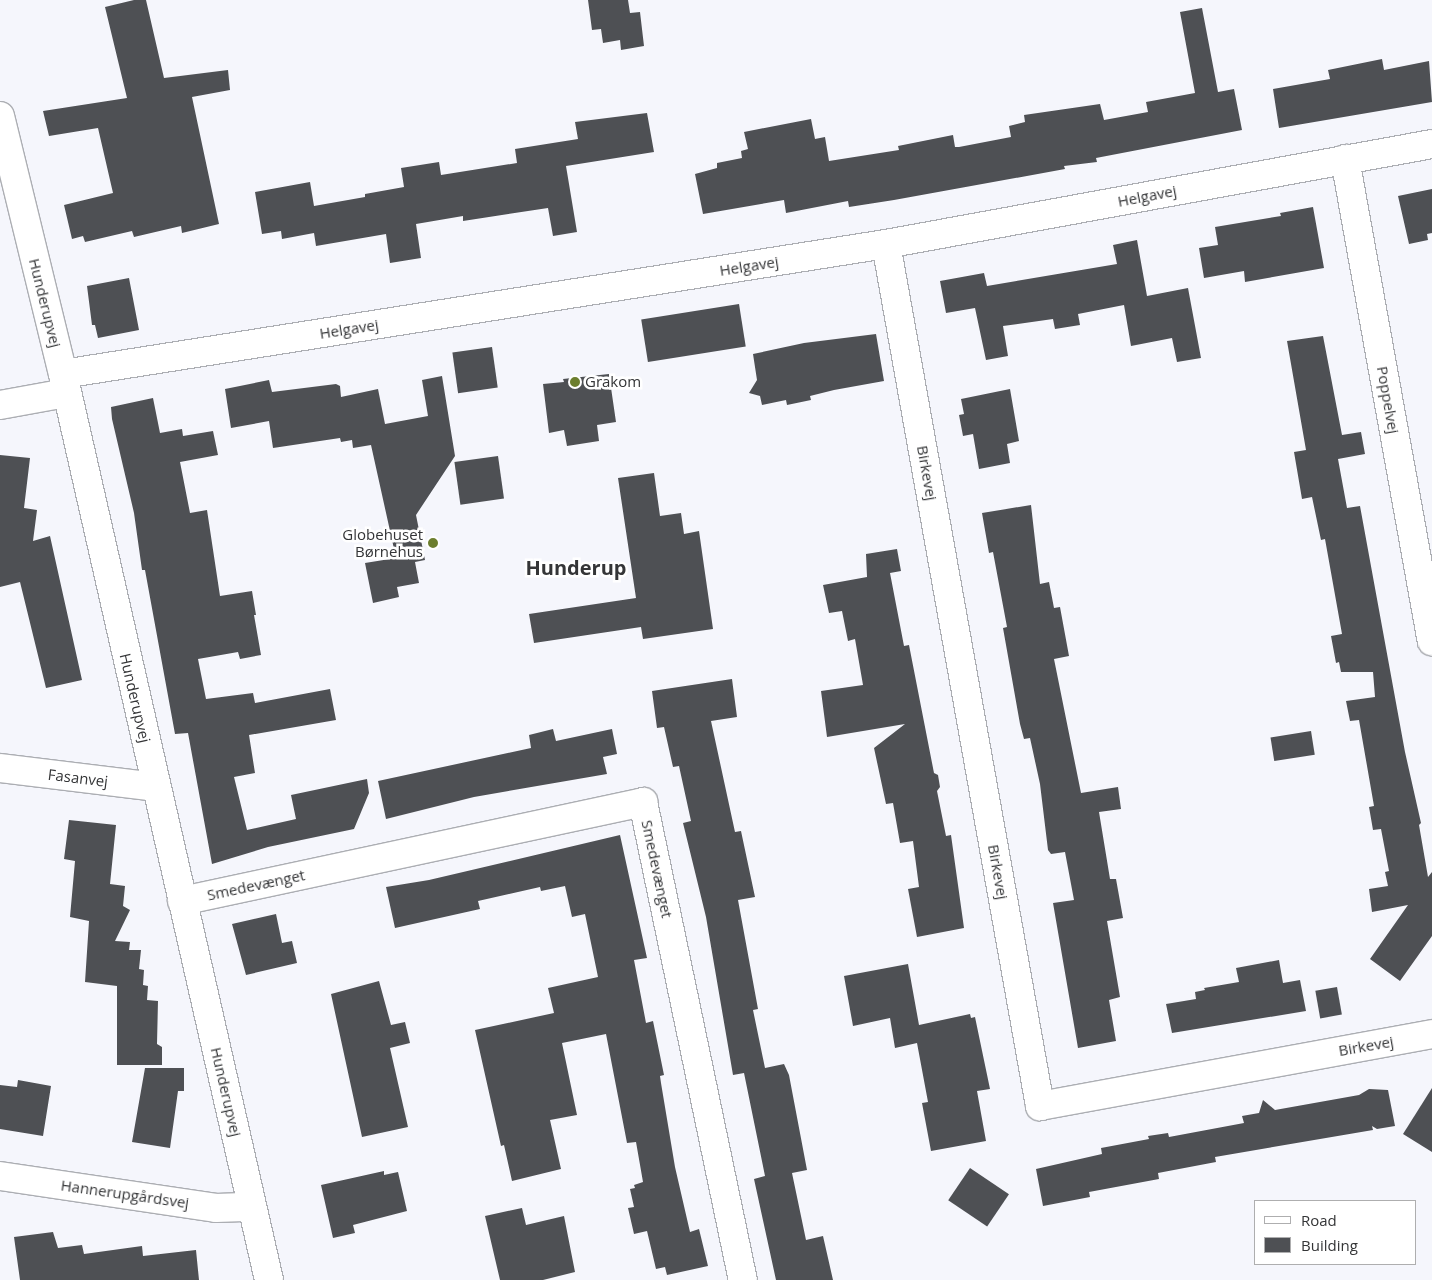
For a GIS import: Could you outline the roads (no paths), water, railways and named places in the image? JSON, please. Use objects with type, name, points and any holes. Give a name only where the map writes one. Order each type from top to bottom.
[{"type":"street","name":"Hunderupvej","points":[[0,116],[64,384],[269,1280]]},
{"type":"street","name":"Helgavej","points":[[0,405],[64,384],[886,244],[1432,144]]},
{"type":"street","name":"Poppelvej","points":[[1345,159],[1432,642]]},
{"type":"street","name":"Birkevej","points":[[886,244],[1040,1106],[1432,1034]]},
{"type":"street","name":"Fasanvej","points":[[0,768],[156,787]]},
{"type":"street","name":"Smedevænget","points":[[182,901],[643,802],[744,1280]]},
{"type":"street","name":"Hannerupgårdsvej","points":[[0,1176],[216,1208],[251,1207]]},
{"type":"place","name":"Grakom","points":[[575,382]]},
{"type":"place","name":"Globehuset Børnehus","points":[[433,543]]},
{"type":"district","name":"Hunderup","points":[[576,567]]}]
